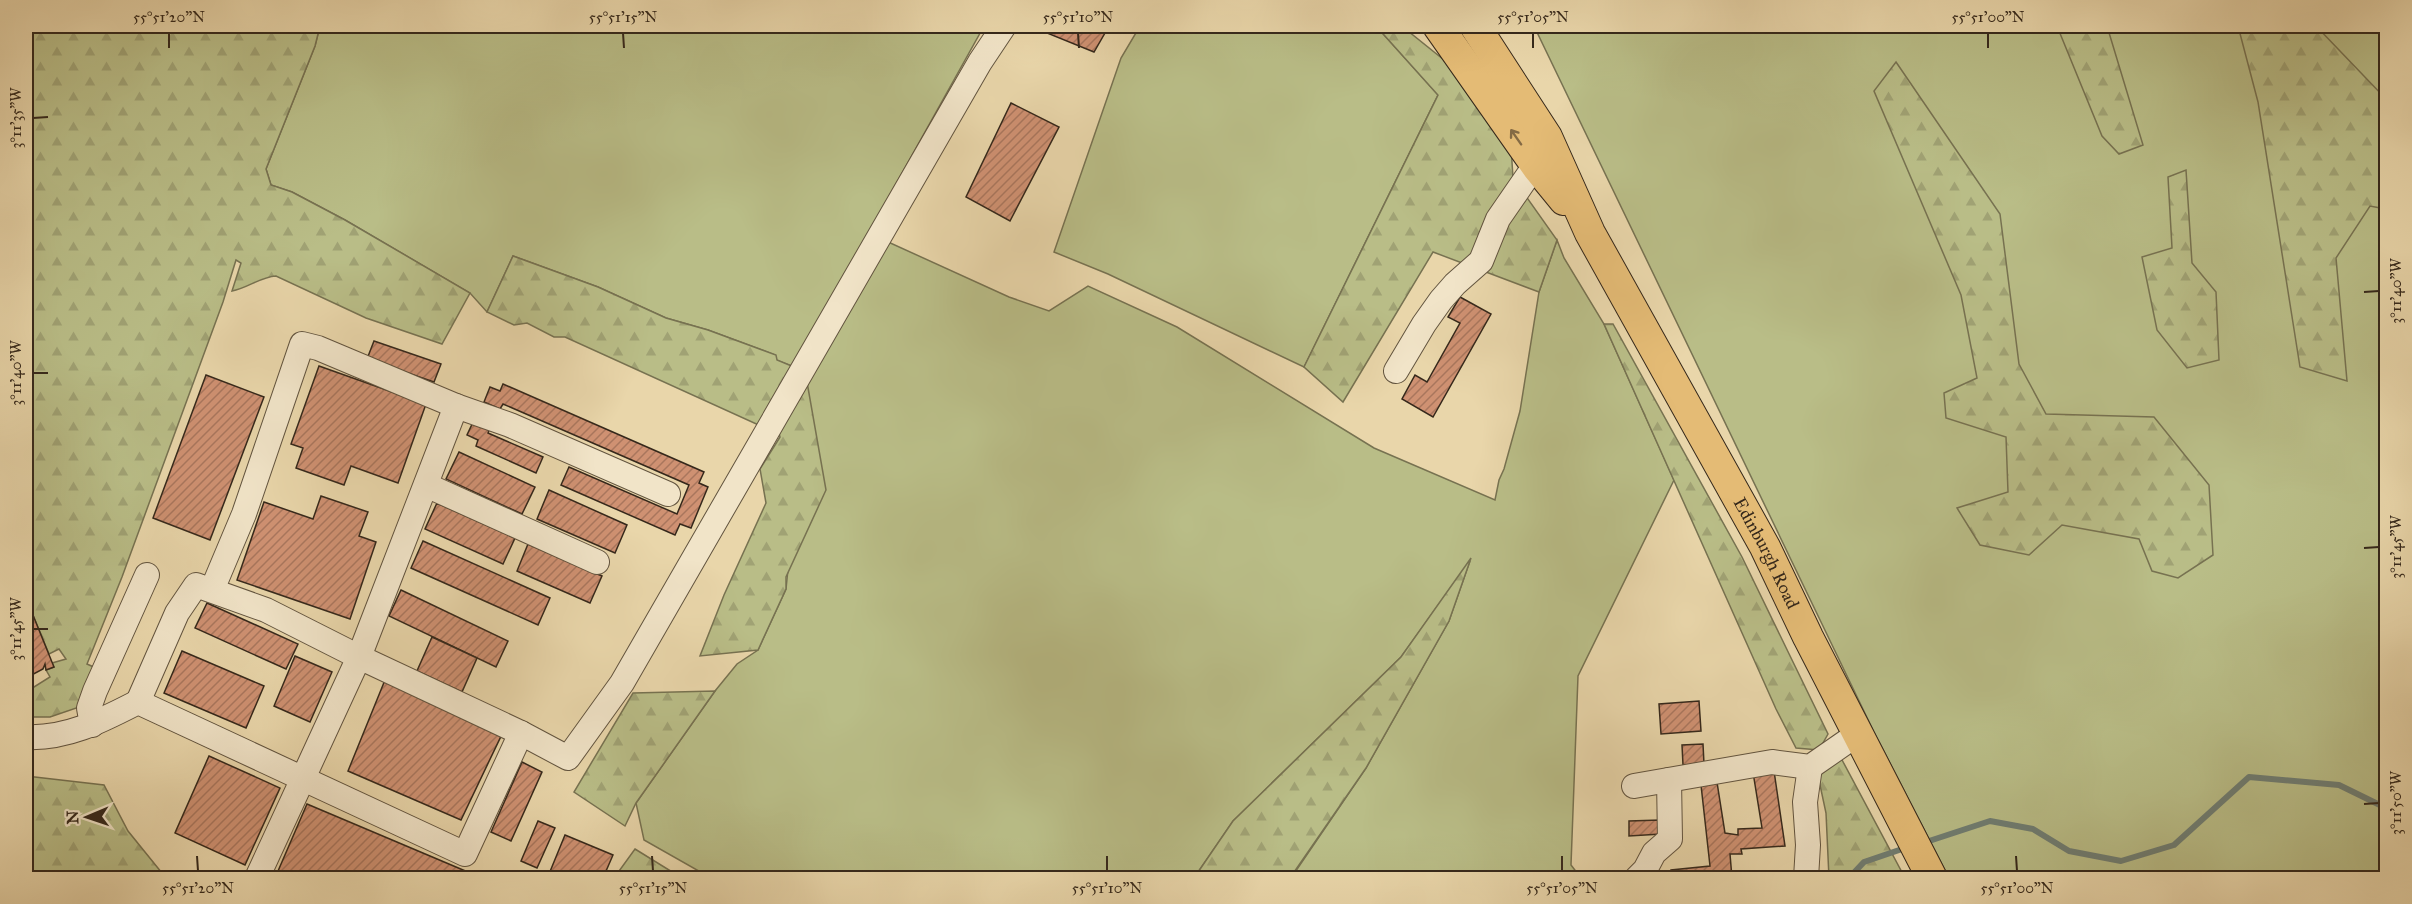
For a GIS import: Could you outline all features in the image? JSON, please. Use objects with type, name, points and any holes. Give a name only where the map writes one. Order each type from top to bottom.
[{"type":"main road","points":[[1438,26],[1537,167],[1590,232]]},
{"type":"main road","points":[[1475,26],[1547,137],[1590,232]]},
{"type":"main road","name":"Edinburgh Road","points":[[1590,232],[1765,547],[1808,637],[1930,874]]},
{"type":"lane","points":[[26,736],[46,738],[74,732],[138,702],[177,613],[196,585],[266,610],[568,758],[622,683],[974,73],[1004,26]]},
{"type":"lane","points":[[1396,371],[1441,300],[1481,261],[1498,219],[1529,174],[1537,167]]},
{"type":"lane","points":[[212,591],[244,514],[302,344],[318,348],[456,406],[510,425],[668,494]]},
{"type":"lane","points":[[257,879],[359,657],[456,406]]},
{"type":"lane","points":[[426,485],[597,562]]},
{"type":"lane","points":[[92,725],[89,708],[147,575]]},
{"type":"lane","points":[[138,702],[465,854],[521,734]]},
{"type":"lane","points":[[1634,786],[1772,762],[1810,768],[1859,733]]},
{"type":"lane","points":[[1806,879],[1808,844],[1805,802],[1810,768]]},
{"type":"lane","points":[[1637,879],[1654,853],[1670,839],[1669,780]]},
{"type":"green space","points":[[26,26],[320,26],[315,46],[266,169],[271,185],[292,192],[345,220],[470,293],[442,344],[366,318],[276,276],[232,291],[241,263],[236,260],[223,302],[122,577],[87,664],[105,672],[94,702],[50,717],[26,717],[26,692],[50,677],[46,670],[54,667],[52,663],[66,659],[59,649],[49,654],[26,598]]},
{"type":"green space","points":[[320,26],[984,26],[794,367],[776,360],[775,355],[708,330],[666,318],[598,287],[513,256],[487,312],[470,293],[345,220],[292,192],[271,185],[266,169],[315,46]]},
{"type":"green space","points":[[1140,26],[1376,26],[1438,95],[1304,367],[1108,274],[1054,252],[1121,58]]},
{"type":"green space","points":[[1376,26],[1405,26],[1408,31],[1454,68],[1511,146],[1513,178],[1557,240],[1539,292],[1433,252],[1343,402],[1304,367],[1438,95]]},
{"type":"green space","points":[[1534,26],[2386,26],[2386,878],[1949,878],[1874,732]]},
{"type":"green space","points":[[2057,26],[2107,26],[2143,145],[2119,154],[2102,136]]},
{"type":"green space","points":[[2238,26],[2316,26],[2386,99],[2386,209],[2370,206],[2336,258],[2347,381],[2300,367],[2258,102]]},
{"type":"green space","points":[[1896,62],[2000,214],[2019,364],[2046,414],[2154,417],[2209,485],[2213,555],[2178,578],[2152,571],[2139,539],[2062,525],[2029,555],[1980,545],[1957,508],[2008,492],[2006,437],[1946,418],[1944,393],[1977,378],[1961,295],[1874,91]]},
{"type":"green space","points":[[2186,170],[2192,263],[2216,292],[2219,360],[2187,368],[2157,330],[2142,257],[2172,248],[2168,177]]},
{"type":"green space","points":[[1557,240],[1564,258],[1604,324],[1674,480],[1578,676],[1571,865],[1581,878],[1291,878],[1366,768],[1449,621],[1470,561],[1401,657],[1233,821],[1194,878],[711,878],[644,840],[636,803],[715,691],[737,664],[758,650],[786,589],[807,382],[886,241],[1009,297],[1049,311],[1088,286],[1177,327],[1374,448],[1495,500],[1520,411],[1539,292]]},
{"type":"green space","points":[[513,256],[598,287],[666,318],[708,330],[776,355],[777,360],[794,367],[763,427],[565,337],[554,337],[527,323],[514,325],[487,312]]},
{"type":"green space","points":[[1604,324],[1613,324],[1742,557],[1828,734],[1819,750],[1796,748],[1776,709]]},
{"type":"green space","points":[[807,382],[826,490],[786,577],[786,589],[758,650],[700,656],[724,595],[766,503],[760,469],[780,437],[778,429]]},
{"type":"green space","points":[[1471,558],[1449,621],[1366,768],[1290,878],[1194,878],[1233,821],[1401,657]]},
{"type":"green space","points":[[715,691],[636,803],[625,826],[574,792],[633,693]]},
{"type":"green space","points":[[1841,758],[1905,878],[1829,878],[1826,813],[1817,771]]},
{"type":"green space","points":[[26,776],[104,785],[128,831],[166,878],[26,878]]},
{"type":"green space","points":[[635,849],[682,878],[614,878]]},
{"type":"building","points":[[1045,26],[1109,26],[1094,52],[1042,31]]},
{"type":"building","points":[[1011,103],[1059,127],[1010,221],[966,197]]},
{"type":"building","points":[[1460,297],[1491,314],[1433,417],[1402,399],[1415,375],[1427,382],[1460,323],[1448,317]]},
{"type":"building","points":[[374,341],[441,364],[434,382],[367,359]]},
{"type":"building","points":[[319,366],[426,404],[398,483],[351,466],[344,485],[296,468],[303,448],[291,444]]},
{"type":"building","points":[[206,375],[264,397],[210,540],[153,518]]},
{"type":"building","points":[[503,384],[704,472],[699,483],[708,487],[691,528],[680,524],[675,535],[561,485],[569,467],[677,514],[689,485],[503,404],[500,409],[484,402],[490,387],[500,391]]},
{"type":"building","points":[[475,418],[491,425],[488,433],[543,457],[536,473],[476,446],[478,440],[467,435]]},
{"type":"building","points":[[459,452],[535,487],[522,514],[446,479]]},
{"type":"building","points":[[549,490],[627,525],[615,553],[537,519]]},
{"type":"building","points":[[321,496],[368,512],[359,536],[376,542],[350,619],[237,580],[264,502],[313,519]]},
{"type":"building","points":[[437,503],[515,538],[503,564],[425,529]]},
{"type":"building","points":[[423,541],[550,598],[538,625],[411,568]]},
{"type":"building","points":[[528,544],[602,576],[590,603],[517,571]]},
{"type":"building","points":[[401,590],[508,641],[496,667],[389,616]]},
{"type":"building","points":[[26,598],[54,667],[46,670],[45,664],[43,669],[26,678]]},
{"type":"building","points":[[207,603],[298,644],[286,669],[195,628]]},
{"type":"building","points":[[432,637],[477,658],[462,692],[417,671]]},
{"type":"building","points":[[182,651],[264,686],[246,728],[164,693]]},
{"type":"building","points":[[295,656],[332,672],[310,722],[274,706]]},
{"type":"building","points":[[385,680],[503,732],[461,820],[348,771]]},
{"type":"building","points":[[1699,701],[1701,731],[1661,734],[1659,704]]},
{"type":"building","points":[[1703,744],[1704,764],[1683,765],[1682,745]]},
{"type":"building","points":[[209,756],[280,788],[245,865],[175,833]]},
{"type":"building","points":[[522,762],[542,772],[511,841],[491,832]]},
{"type":"building","points":[[1773,764],[1785,846],[1741,849],[1742,854],[1730,854],[1732,878],[1671,878],[1671,870],[1710,866],[1700,776],[1716,776],[1725,833],[1738,835],[1738,829],[1762,828],[1752,766]]},
{"type":"building","points":[[307,804],[482,878],[342,878],[332,874],[331,878],[275,878]]},
{"type":"building","points":[[1660,820],[1661,834],[1629,836],[1629,821]]},
{"type":"building","points":[[538,821],[555,828],[537,868],[521,861]]},
{"type":"building","points":[[565,835],[613,855],[603,878],[560,878],[549,874]]},
{"type":"waterway","points":[[1923,843],[1990,821],[2033,829],[2069,851],[2121,861],[2174,845],[2249,777],[2339,785],[2386,808]]},
{"type":"waterway","points":[[1849,878],[1864,862],[1908,847]]}]
